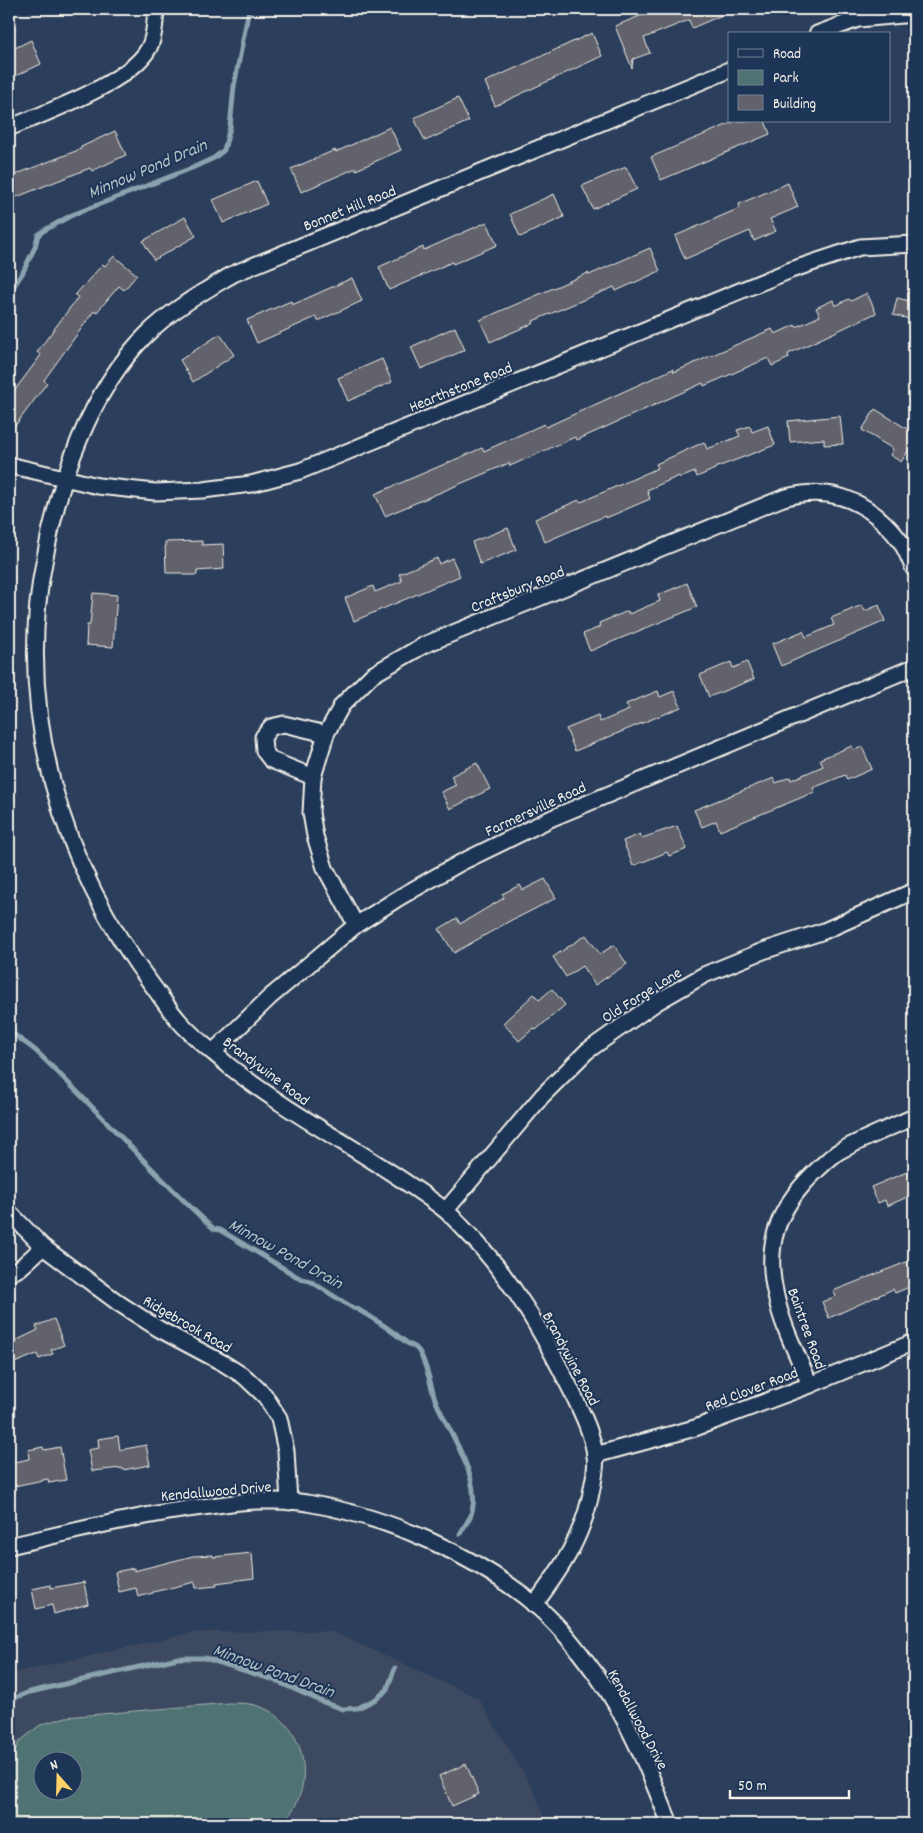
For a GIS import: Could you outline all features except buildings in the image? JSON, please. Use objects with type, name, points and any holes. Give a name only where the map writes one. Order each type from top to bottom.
[{"type":"street","points":[[9,128],[91,92],[127,72],[139,62],[151,44],[156,9]]},
{"type":"street","points":[[821,32],[857,14],[914,14]]},
{"type":"street","name":"Bonnet Hill Road","points":[[64,478],[89,418],[115,373],[146,336],[186,303],[233,274],[728,70]]},
{"type":"street","name":"Hearthstone Road","points":[[9,465],[98,486],[155,492],[203,490],[251,484],[300,471],[791,270],[860,247],[914,244]]},
{"type":"street","name":"Brandywine Road","points":[[64,478],[40,579],[35,637],[36,688],[41,735],[54,791],[88,884],[113,930],[181,1024],[257,1088],[367,1157],[446,1210],[484,1248],[536,1323],[584,1418],[595,1455],[594,1477],[589,1506],[578,1538],[561,1569],[534,1605]]},
{"type":"street","name":"Craftsbury Road","points":[[356,925],[325,868],[315,836],[311,813],[313,778],[326,734],[342,705],[372,675],[424,645],[799,493],[819,493],[844,497],[870,509],[901,542],[914,569]]},
{"type":"street","name":"Farmersville Road","points":[[213,1052],[270,997],[356,925],[400,897],[460,863],[552,818],[914,667]]},
{"type":"street","points":[[313,778],[271,760],[264,751],[263,737],[271,727],[284,724],[326,734]]},
{"type":"street","name":"Old Forge Lane","points":[[446,1210],[542,1096],[587,1051],[620,1027],[657,1002],[704,975],[763,951],[824,931],[914,891]]},
{"type":"street","name":"Baintree Road","points":[[810,1384],[776,1296],[771,1266],[773,1241],[782,1212],[797,1190],[836,1153],[914,1117]]},
{"type":"street","name":"Ridgebrook Road","points":[[9,1212],[43,1247],[128,1309],[159,1329],[224,1363],[245,1377],[265,1396],[279,1418],[286,1451],[289,1502]]},
{"type":"street","points":[[9,1274],[20,1268],[43,1247]]},
{"type":"street","name":"Red Clover Road","points":[[595,1455],[695,1428],[914,1342]]},
{"type":"street","name":"Kendallwood Drive","points":[[9,1546],[163,1512],[257,1501],[306,1502],[368,1517],[415,1534],[498,1578],[534,1605],[569,1640],[599,1679],[630,1732],[670,1824]]},
{"type":"shaded area","points":[[331,1631],[478,1698],[534,1791],[547,1824],[9,1824],[9,1674],[195,1632]]},
{"type":"green space","points":[[228,1703],[255,1705],[273,1713],[287,1725],[297,1740],[302,1757],[303,1775],[300,1793],[293,1810],[281,1824],[15,1824],[9,1815],[9,1763],[19,1742],[40,1725],[66,1717]]},
{"type":"waterway","name":"Minnow Pond Drain","points":[[9,293],[23,272],[35,247],[38,235],[43,231],[72,215],[192,168],[214,158],[224,150],[230,127],[234,86],[249,9]]},
{"type":"waterway","name":"Minnow Pond Drain","points":[[9,1030],[36,1051],[214,1229],[220,1230],[301,1279],[310,1281],[389,1329],[416,1348],[425,1365],[435,1399],[463,1457],[473,1488],[473,1503],[470,1517],[460,1534]]},
{"type":"waterway","name":"Minnow Pond Drain","points":[[9,1700],[30,1692],[178,1658],[205,1658],[274,1680],[343,1709],[358,1708],[376,1699],[387,1690],[395,1668]]}]
